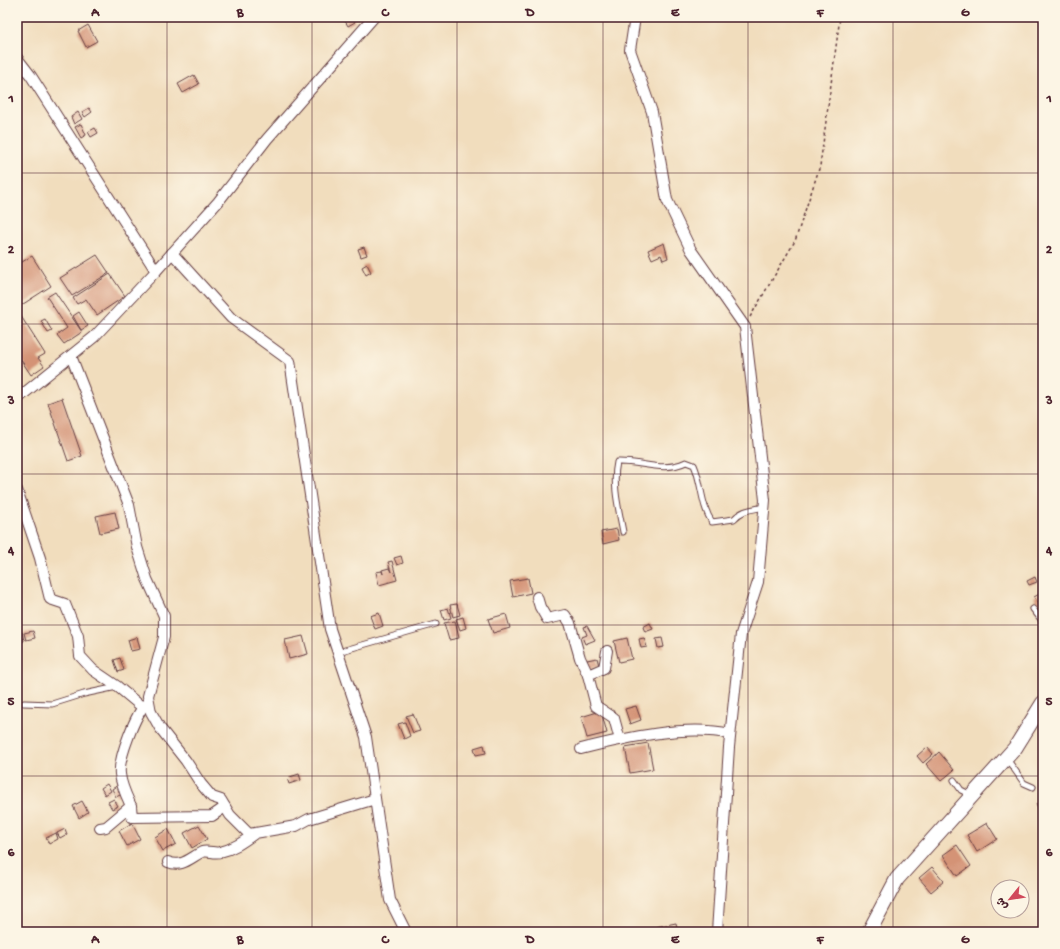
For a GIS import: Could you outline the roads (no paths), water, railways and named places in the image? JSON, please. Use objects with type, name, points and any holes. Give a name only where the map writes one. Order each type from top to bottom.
[{"type":"street","points":[[17,400],[94,337],[172,254],[218,202],[267,139],[374,17]]},
{"type":"street","points":[[635,17],[630,50],[652,112],[667,200],[691,250],[745,327],[764,507],[758,582],[741,634],[730,734],[717,932]]},
{"type":"street","points":[[17,58],[31,76],[111,198],[156,271]]},
{"type":"street","points":[[172,254],[231,318],[290,361],[330,628],[366,737],[390,900],[406,932]]},
{"type":"street","points":[[71,356],[129,505],[139,553],[147,579],[164,616],[164,637],[146,705],[135,718],[119,772],[122,786],[131,806],[132,817],[142,818],[187,815],[212,816],[225,807]]},
{"type":"street","points":[[17,490],[40,558],[50,599],[64,604],[68,610],[78,636],[80,656],[92,670],[146,705],[171,744],[186,761],[201,784],[212,797],[221,800],[230,815],[249,834],[296,826],[308,819],[376,799]]},
{"type":"street","points":[[537,597],[540,607],[547,619],[565,615],[570,623],[580,658],[588,675],[596,706],[614,718],[620,740]]},
{"type":"street","points":[[588,675],[604,668],[607,652]]},
{"type":"street","points":[[869,932],[897,879],[1015,748],[1043,703]]},
{"type":"street","points":[[581,750],[620,740],[697,730],[714,730],[730,734]]},
{"type":"street","points":[[100,828],[106,827],[131,806]]},
{"type":"street","points":[[168,862],[174,865],[185,862],[203,851],[220,853],[238,846],[254,834]]},
{"type":"lane","points":[[623,532],[616,489],[615,472],[618,462],[630,462],[656,467],[679,466],[686,462],[694,465],[698,475],[707,516],[712,522],[734,519],[740,513],[747,510],[764,507]]},
{"type":"lane","points":[[1033,609],[1043,622]]},
{"type":"lane","points":[[338,652],[436,624]]},
{"type":"lane","points":[[24,703],[52,704],[84,694],[118,687]]},
{"type":"lane","points":[[1006,758],[1024,783],[1033,787]]},
{"type":"lane","points":[[954,780],[961,790],[972,796]]}]
